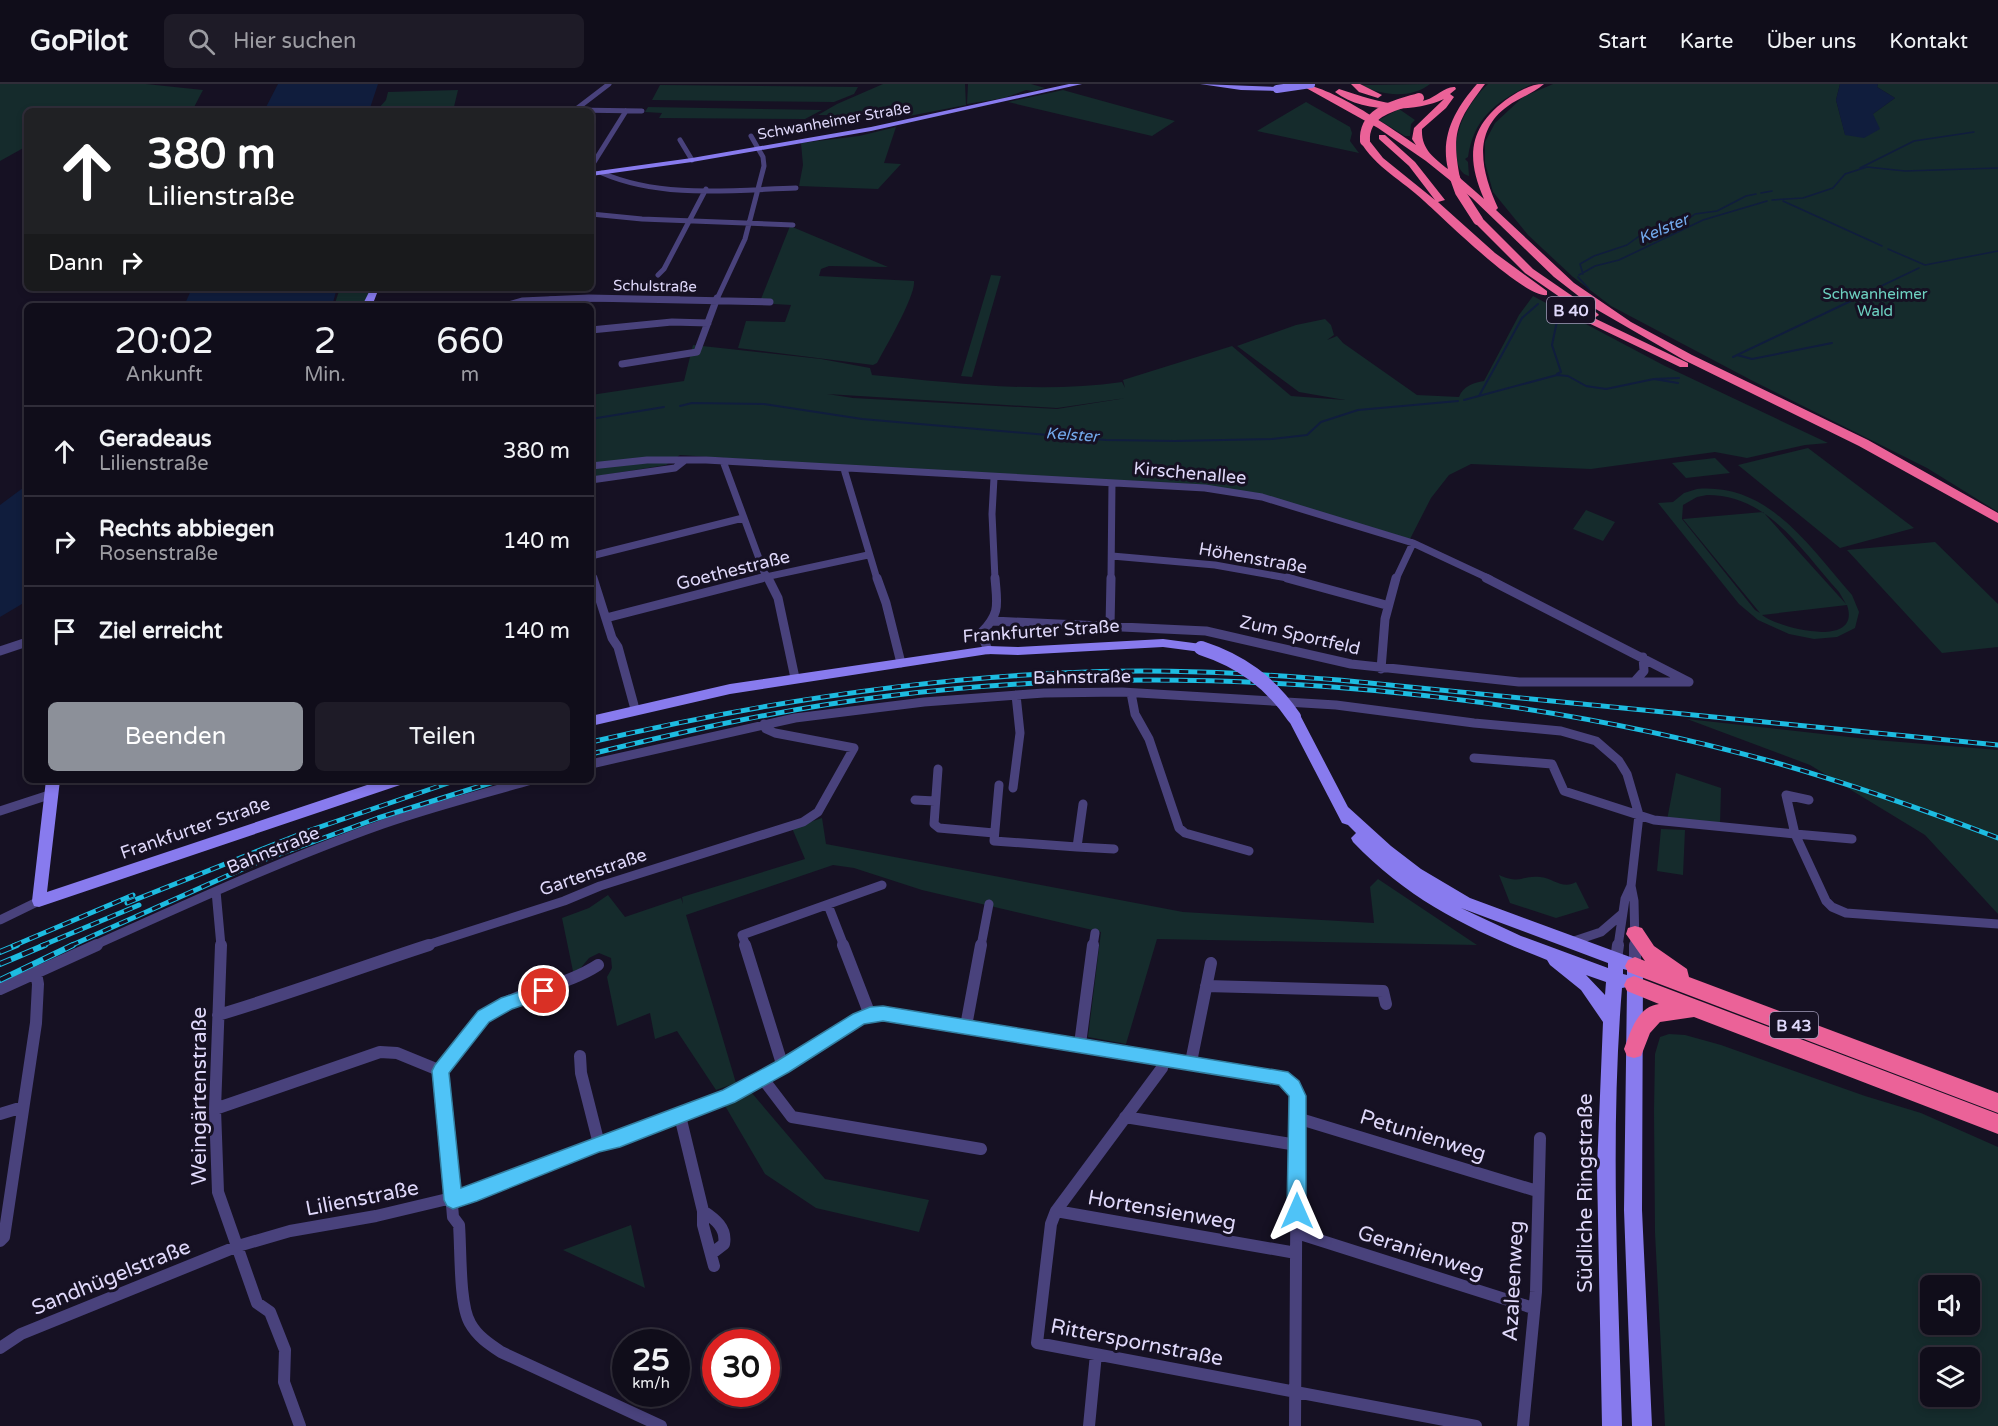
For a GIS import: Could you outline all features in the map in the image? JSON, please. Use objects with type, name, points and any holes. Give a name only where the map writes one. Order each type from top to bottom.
[{"type":"highway","points":[[1303,84],[1373,121],[1427,157],[1497,216]]},
{"type":"highway","points":[[1326,84],[1353,98],[1390,105],[1429,102],[1440,98],[1452,86]]},
{"type":"highway","points":[[1355,84],[1366,92],[1385,96],[1408,96],[1431,90],[1419,98],[1385,110],[1373,117],[1364,129],[1365,141],[1376,157],[1465,232]]},
{"type":"highway","points":[[1480,84],[1454,124],[1449,154],[1461,192],[1478,220],[1508,252],[1554,290],[1594,316],[1690,368]]},
{"type":"highway","name":"B 40","points":[[1540,84],[1498,110],[1487,122],[1478,140],[1476,159],[1478,175],[1497,216],[1552,271],[1614,316],[1650,337],[1853,437],[1998,519]]},
{"type":"highway","name":"B 40","points":[[1279,86],[1332,106],[1377,133],[1412,164],[1465,232],[1510,272],[1548,297],[1628,340],[1850,443],[1926,484],[1998,527]]},
{"type":"highway","points":[[1427,157],[1417,139],[1418,128],[1447,102],[1452,86]]},
{"type":"highway","points":[[1635,934],[1655,960],[1697,989]]},
{"type":"highway","points":[[1634,976],[1697,1009],[1998,1124]]},
{"type":"highway","name":"B 43","points":[[1634,976],[1697,989],[1998,1103]]},
{"type":"highway","points":[[1634,1049],[1642,1027],[1654,1013],[1697,1009]]},
{"type":"street","points":[[579,108],[609,84]]},
{"type":"street","name":"Schwanheimer Straße","points":[[594,174],[692,160],[881,127],[1079,84]]},
{"type":"street","points":[[1203,84],[1241,88],[1311,84]]},
{"type":"street","points":[[594,111],[642,111]]},
{"type":"street","points":[[594,162],[626,111]]},
{"type":"street","points":[[622,364],[697,352],[716,301],[745,239],[764,166],[759,148],[751,136]]},
{"type":"street","points":[[680,140],[692,160]]},
{"type":"street","points":[[602,173],[617,180],[676,189],[796,188]]},
{"type":"street","points":[[658,275],[690,222],[706,189]]},
{"type":"street","points":[[594,214],[690,222],[793,225]]},
{"type":"street","points":[[578,299],[582,291]]},
{"type":"street","name":"Schulstraße","points":[[512,303],[578,299],[770,302]]},
{"type":"street","points":[[594,330],[666,322],[708,323]]},
{"type":"street","name":"Kirschenallee","points":[[594,466],[647,460],[723,461],[844,470],[1205,488],[1254,495],[1413,543],[1534,601],[1689,682]]},
{"type":"street","points":[[594,480],[675,468],[684,461]]},
{"type":"street","points":[[723,461],[766,577],[772,582],[778,598],[795,678]]},
{"type":"street","points":[[844,470],[868,555],[886,603],[901,663]]},
{"type":"street","points":[[988,650],[981,633],[993,621],[997,611],[992,514],[994,477]]},
{"type":"street","points":[[1110,626],[1112,483]]},
{"type":"street","points":[[594,555],[743,518]]},
{"type":"street","points":[[1382,669],[1386,605],[1400,567],[1413,543]]},
{"type":"street","name":"Goethestraße","points":[[606,618],[766,577],[868,555]]},
{"type":"street","name":"Höhenstraße","points":[[1112,556],[1183,561],[1250,570],[1312,584],[1386,605]]},
{"type":"street","points":[[594,583],[618,647],[635,710]]},
{"type":"street","name":"Zum Sportfeld","points":[[993,621],[1206,631],[1351,664],[1519,682],[1689,682]]},
{"type":"street","points":[[0,651],[24,643]]},
{"type":"street","name":"Frankfurter Straße","points":[[594,720],[795,678],[988,650],[1018,651],[1156,644],[1201,648],[1251,669],[1278,694],[1294,717],[1339,806]]},
{"type":"street","points":[[1635,681],[1644,671],[1643,657]]},
{"type":"street","points":[[1131,693],[1135,714],[1149,739],[1179,828],[1185,833],[1249,851]]},
{"type":"street","name":"Bahnstraße","points":[[594,763],[764,724],[876,707],[1016,695],[1131,693],[1336,705],[1578,735],[1596,741],[1618,761],[1627,774],[1639,816]]},
{"type":"street","points":[[1013,788],[1020,733],[1016,695]]},
{"type":"street","name":"Gartenstraße","points":[[218,1015],[291,993],[310,982],[564,901],[600,886],[804,822],[818,812],[854,748],[775,733],[766,729],[764,724]]},
{"type":"street","points":[[1474,758],[1552,764],[1564,791],[1667,823],[1852,839]]},
{"type":"street","points":[[938,769],[934,824],[939,828],[994,833]]},
{"type":"street","name":"Frankfurter Straße","points":[[39,901],[389,783]]},
{"type":"street","name":"Bahnstraße","points":[[0,989],[36,974],[124,930],[384,824],[522,783]]},
{"type":"street","points":[[999,784],[994,842],[1114,849]]},
{"type":"street","points":[[0,920],[39,901],[52,787]]},
{"type":"street","points":[[0,811],[52,787]]},
{"type":"street","points":[[1809,800],[1785,795],[1795,834],[1826,901],[1832,907],[1846,913],[1998,924]]},
{"type":"street","points":[[915,800],[935,801]]},
{"type":"street","points":[[1077,847],[1083,804]]},
{"type":"street","points":[[1339,806],[1376,844],[1441,891],[1465,903],[1616,960],[1634,976]]},
{"type":"street","points":[[1339,806],[1370,852],[1413,888],[1434,902],[1533,946],[1615,978],[1634,976]]},
{"type":"street","points":[[1639,816],[1631,886],[1635,934],[1633,1210],[1642,1426]]},
{"type":"street","points":[[783,1067],[742,935],[882,885]]},
{"type":"street","points":[[1616,960],[1625,899],[1631,886]]},
{"type":"street","name":"Weingärtenstraße","points":[[216,891],[221,935],[215,1109],[218,1192],[257,1303],[270,1312],[285,1350],[284,1382],[300,1426]]},
{"type":"street","points":[[966,1026],[989,904]]},
{"type":"street","points":[[828,905],[870,1015],[894,1014],[1282,1078],[1296,1091],[1295,1426]]},
{"type":"street","points":[[1566,941],[1586,940],[1599,933],[1622,914]]},
{"type":"street","points":[[1080,1044],[1095,933]]},
{"type":"street","points":[[1533,946],[1587,984],[1596,993],[1611,1021]]},
{"type":"street","name":"Südliche Ringstraße","points":[[1612,1426],[1606,1169],[1611,1021],[1616,960]]},
{"type":"street","points":[[1191,1062],[1211,963]]},
{"type":"street","points":[[598,965],[581,978],[493,1010],[476,1023],[441,1071],[453,1217],[459,1226],[465,1310],[468,1321],[487,1344],[661,1426]]},
{"type":"street","points":[[0,1241],[4,1237],[36,1023],[38,984],[36,974]]},
{"type":"street","points":[[1206,986],[1383,992],[1386,1004]]},
{"type":"street","name":"Lilienstraße","points":[[238,1246],[290,1232],[453,1200],[477,1192],[729,1096],[763,1079],[858,1019],[870,1015]]},
{"type":"street","points":[[215,1109],[380,1052],[397,1053],[441,1071]]},
{"type":"street","points":[[580,1056],[581,1073],[599,1144]]},
{"type":"street","name":"Ritterspornstraße","points":[[1164,1058],[1162,1068],[1056,1211],[1051,1224],[1037,1343],[1476,1426]]},
{"type":"street","points":[[763,1079],[792,1117],[981,1149]]},
{"type":"street","points":[[0,1114],[23,1107]]},
{"type":"street","points":[[680,1116],[714,1266]]},
{"type":"street","points":[[1125,1117],[1297,1145]]},
{"type":"street","name":"Petunienweg","points":[[1297,1118],[1537,1191]]},
{"type":"street","name":"Azaleenweg","points":[[1523,1426],[1536,1292],[1540,1138]]},
{"type":"street","points":[[703,1211],[715,1218],[724,1234],[724,1244],[711,1254]]},
{"type":"street","name":"Hortensienweg","points":[[1056,1211],[1296,1253]]},
{"type":"street","name":"Geranienweg","points":[[1297,1233],[1533,1308]]},
{"type":"street","name":"Sandhügelstraße","points":[[0,1348],[21,1334],[238,1246]]},
{"type":"street","points":[[1089,1426],[1096,1354]]},
{"type":"green space","points":[[0,84],[146,84],[203,90],[194,108],[24,108],[24,148],[0,161]]},
{"type":"green space","points":[[883,84],[965,84],[966,105],[909,116],[818,115]]},
{"type":"green space","points":[[968,84],[1031,84],[1045,88],[1026,90],[1004,98],[967,104]]},
{"type":"green space","points":[[1430,84],[1405,94],[1378,92],[1361,85]]},
{"type":"green space","points":[[1488,84],[1532,84],[1498,104],[1482,121],[1471,143],[1468,157],[1465,159],[1468,162],[1469,176],[1462,172],[1458,165],[1456,149],[1459,128],[1468,109]]},
{"type":"green space","name":"Schwanheimer Wald","points":[[1553,84],[1840,84],[1836,100],[1845,134],[1895,98],[1877,87],[1878,84],[1998,84],[1998,512],[1927,468],[1751,380],[1611,306],[1573,277],[1528,235],[1493,192],[1485,163],[1485,142],[1495,123],[1523,97]]},
{"type":"green space","points":[[660,85],[858,87],[854,94],[834,102],[652,100]]},
{"type":"green space","points":[[458,90],[454,108],[379,108],[386,100],[388,92]]},
{"type":"green space","points":[[1063,90],[1175,121],[1152,136],[1008,102]]},
{"type":"green space","points":[[1306,102],[1350,127],[1352,133],[1350,141],[1359,153],[1257,131]]},
{"type":"green space","points":[[648,107],[822,110],[805,119],[659,118],[662,113],[645,112]]},
{"type":"green space","points":[[1399,109],[1415,120],[1411,124],[1410,136],[1405,136],[1379,120]]},
{"type":"green space","points":[[896,127],[884,163],[901,164],[878,189],[799,186],[803,165],[801,143],[859,136]]},
{"type":"green space","points":[[790,226],[888,267],[829,266],[821,269],[819,276],[914,281],[910,298],[877,363],[873,365],[738,348],[746,321],[785,322],[791,305],[774,304],[761,299]]},
{"type":"green space","points":[[991,275],[1001,276],[972,377],[961,376]]},
{"type":"green space","points":[[339,291],[371,292],[366,303],[335,303]]},
{"type":"green space","points":[[1533,296],[1665,366],[1828,443],[1805,445],[1747,458],[1715,452],[1591,469],[1471,464],[1449,475],[1431,498],[1410,539],[1257,493],[680,455],[666,465],[594,477],[594,395],[684,381],[693,345],[821,359],[870,368],[872,375],[1028,387],[1122,382],[1125,388],[1123,380],[1232,346],[1291,396],[1345,400],[1299,392],[1237,346],[1296,325],[1325,319],[1331,325],[1334,335],[1327,340],[1337,336],[1343,343],[1417,395],[1459,397],[1469,386],[1484,381],[1519,315]],"holes":[[[827,394],[1057,408],[1126,398],[1057,409],[853,398]]]},
{"type":"green space","points":[[1808,448],[1914,528],[1840,548],[1738,465]]},
{"type":"green space","points":[[1715,458],[1730,473],[1686,478],[1672,463]]},
{"type":"green space","points":[[1697,489],[1723,490],[1746,496],[1767,507],[1786,522],[1852,595],[1859,612],[1855,628],[1837,637],[1814,639],[1789,634],[1758,620],[1739,604],[1658,503],[1673,502],[1684,493]],"holes":[[[1707,495],[1729,497],[1762,512],[1683,519],[1760,613],[1755,610],[1682,519],[1683,505],[1697,497]],[[1765,514],[1797,543],[1839,592],[1846,604]],[[1847,605],[1848,619],[1843,627],[1817,632],[1785,626],[1762,615]]]},
{"type":"green space","points":[[1586,510],[1615,522],[1603,541],[1573,529]]},
{"type":"green space","points":[[1935,542],[1998,604],[1998,647],[1942,653],[1847,550]]},
{"type":"green space","points":[[1687,719],[1876,740],[1998,750],[1998,914],[1925,835],[1810,765]]},
{"type":"green space","points":[[1676,773],[1721,788],[1720,825],[1667,820]]},
{"type":"green space","points":[[822,818],[826,844],[1183,912],[1374,923],[1370,887],[1378,879],[1477,945],[1157,939],[1126,1044],[1088,1037],[1101,932],[922,890],[854,868],[833,865],[686,915],[736,1083],[716,1090],[677,1031],[655,1039],[650,1013],[617,1026],[607,977],[612,968],[611,958],[599,953],[589,958],[574,976],[562,918],[589,908],[608,895],[625,917],[681,898],[683,904],[682,897],[805,859],[792,828]]},
{"type":"green space","points":[[1661,829],[1685,830],[1683,875],[1657,871]]},
{"type":"green space","points":[[1499,875],[1517,880],[1540,877],[1567,885],[1576,882],[1589,908],[1556,918],[1510,903]]},
{"type":"green space","points":[[1669,1034],[1685,1035],[1721,1045],[1865,1096],[1921,1113],[1998,1147],[1998,1426],[1665,1426],[1655,1233],[1655,1054],[1660,1037]]},
{"type":"green space","points":[[751,1092],[825,1179],[929,1200],[919,1232],[816,1208],[765,1174],[724,1104]]},
{"type":"green space","points":[[631,1225],[645,1288],[563,1250]]},
{"type":"water","points":[[278,84],[378,84],[370,108],[266,108]]},
{"type":"water","points":[[1840,84],[1878,84],[1877,87],[1895,98],[1873,114],[1880,129],[1864,138],[1845,135],[1836,100]]},
{"type":"water","points":[[191,291],[336,291],[333,303],[185,303]]},
{"type":"water","points":[[24,487],[24,603],[0,617],[0,505]]},
{"type":"waterway","name":"Kelster","points":[[1860,168],[1914,141],[1974,132]]},
{"type":"waterway","name":"Kelster","points":[[1772,200],[1803,198],[1833,188],[1845,174],[1867,167],[1905,171],[1998,168]]},
{"type":"waterway","name":"Kelster","points":[[1761,193],[1772,191]]},
{"type":"waterway","name":"Kelster","points":[[1583,273],[1580,264],[1594,256],[1627,245],[1642,234],[1687,220],[1695,214],[1717,211],[1746,196],[1756,194]]},
{"type":"waterway","name":"Kelster","points":[[1583,273],[1595,266],[1619,260],[1703,220],[1767,201]]},
{"type":"waterway","points":[[1783,201],[1882,246]]},
{"type":"waterway","points":[[1888,249],[1925,265],[1998,251]]},
{"type":"waterway","points":[[1854,299],[1919,268]]},
{"type":"waterway","name":"Kelster","points":[[1579,275],[1583,273]]},
{"type":"waterway","name":"Kelster","points":[[1578,277],[1589,289]]},
{"type":"waterway","points":[[1737,355],[1857,298]]},
{"type":"waterway","name":"Kelster","points":[[1479,396],[1522,318],[1538,304]]},
{"type":"waterway","points":[[1557,321],[1552,345],[1561,372],[1557,374]]},
{"type":"waterway","points":[[1737,355],[1752,359],[1832,343]]},
{"type":"waterway","points":[[1733,357],[1737,355]]},
{"type":"waterway","points":[[1479,396],[1557,375],[1568,376],[1586,386],[1606,389],[1654,379]]},
{"type":"waterway","points":[[1654,379],[1679,378]]},
{"type":"waterway","points":[[1654,379],[1678,383]]},
{"type":"waterway","name":"Kelster","points":[[1464,400],[1479,396]]},
{"type":"waterway","name":"Kelster","points":[[680,406],[692,403],[764,404],[862,419],[1106,440],[1175,441],[1272,439],[1307,435],[1321,422],[1358,410],[1458,401]]},
{"type":"waterway","name":"Kelster","points":[[594,419],[664,407]]},
{"type":"railway","points":[[594,741],[766,706],[884,688],[1002,676],[1166,671],[1339,680],[1998,745]]},
{"type":"railway","points":[[594,753],[776,713],[888,696],[995,686],[1105,681],[1217,681],[1330,687],[1442,698],[1553,713],[1661,734],[1825,777],[1998,838]]},
{"type":"railway","points":[[127,903],[308,831],[448,783]]},
{"type":"railway","points":[[70,946],[258,862],[378,818],[490,783]]},
{"type":"railway","points":[[13,946],[133,895]]},
{"type":"railway","points":[[41,946],[139,905]]},
{"type":"railway","points":[[0,952],[17,945]]},
{"type":"railway","points":[[0,964],[45,945]]},
{"type":"railway","points":[[0,980],[73,945]]},
{"type":"route","points":[[544,991],[507,1003],[484,1016],[476,1023],[441,1071],[453,1200],[599,1144],[620,1139],[729,1096],[820,1045],[858,1019],[870,1015],[894,1014],[1282,1078],[1293,1086],[1297,1096],[1297,1211]]}]
